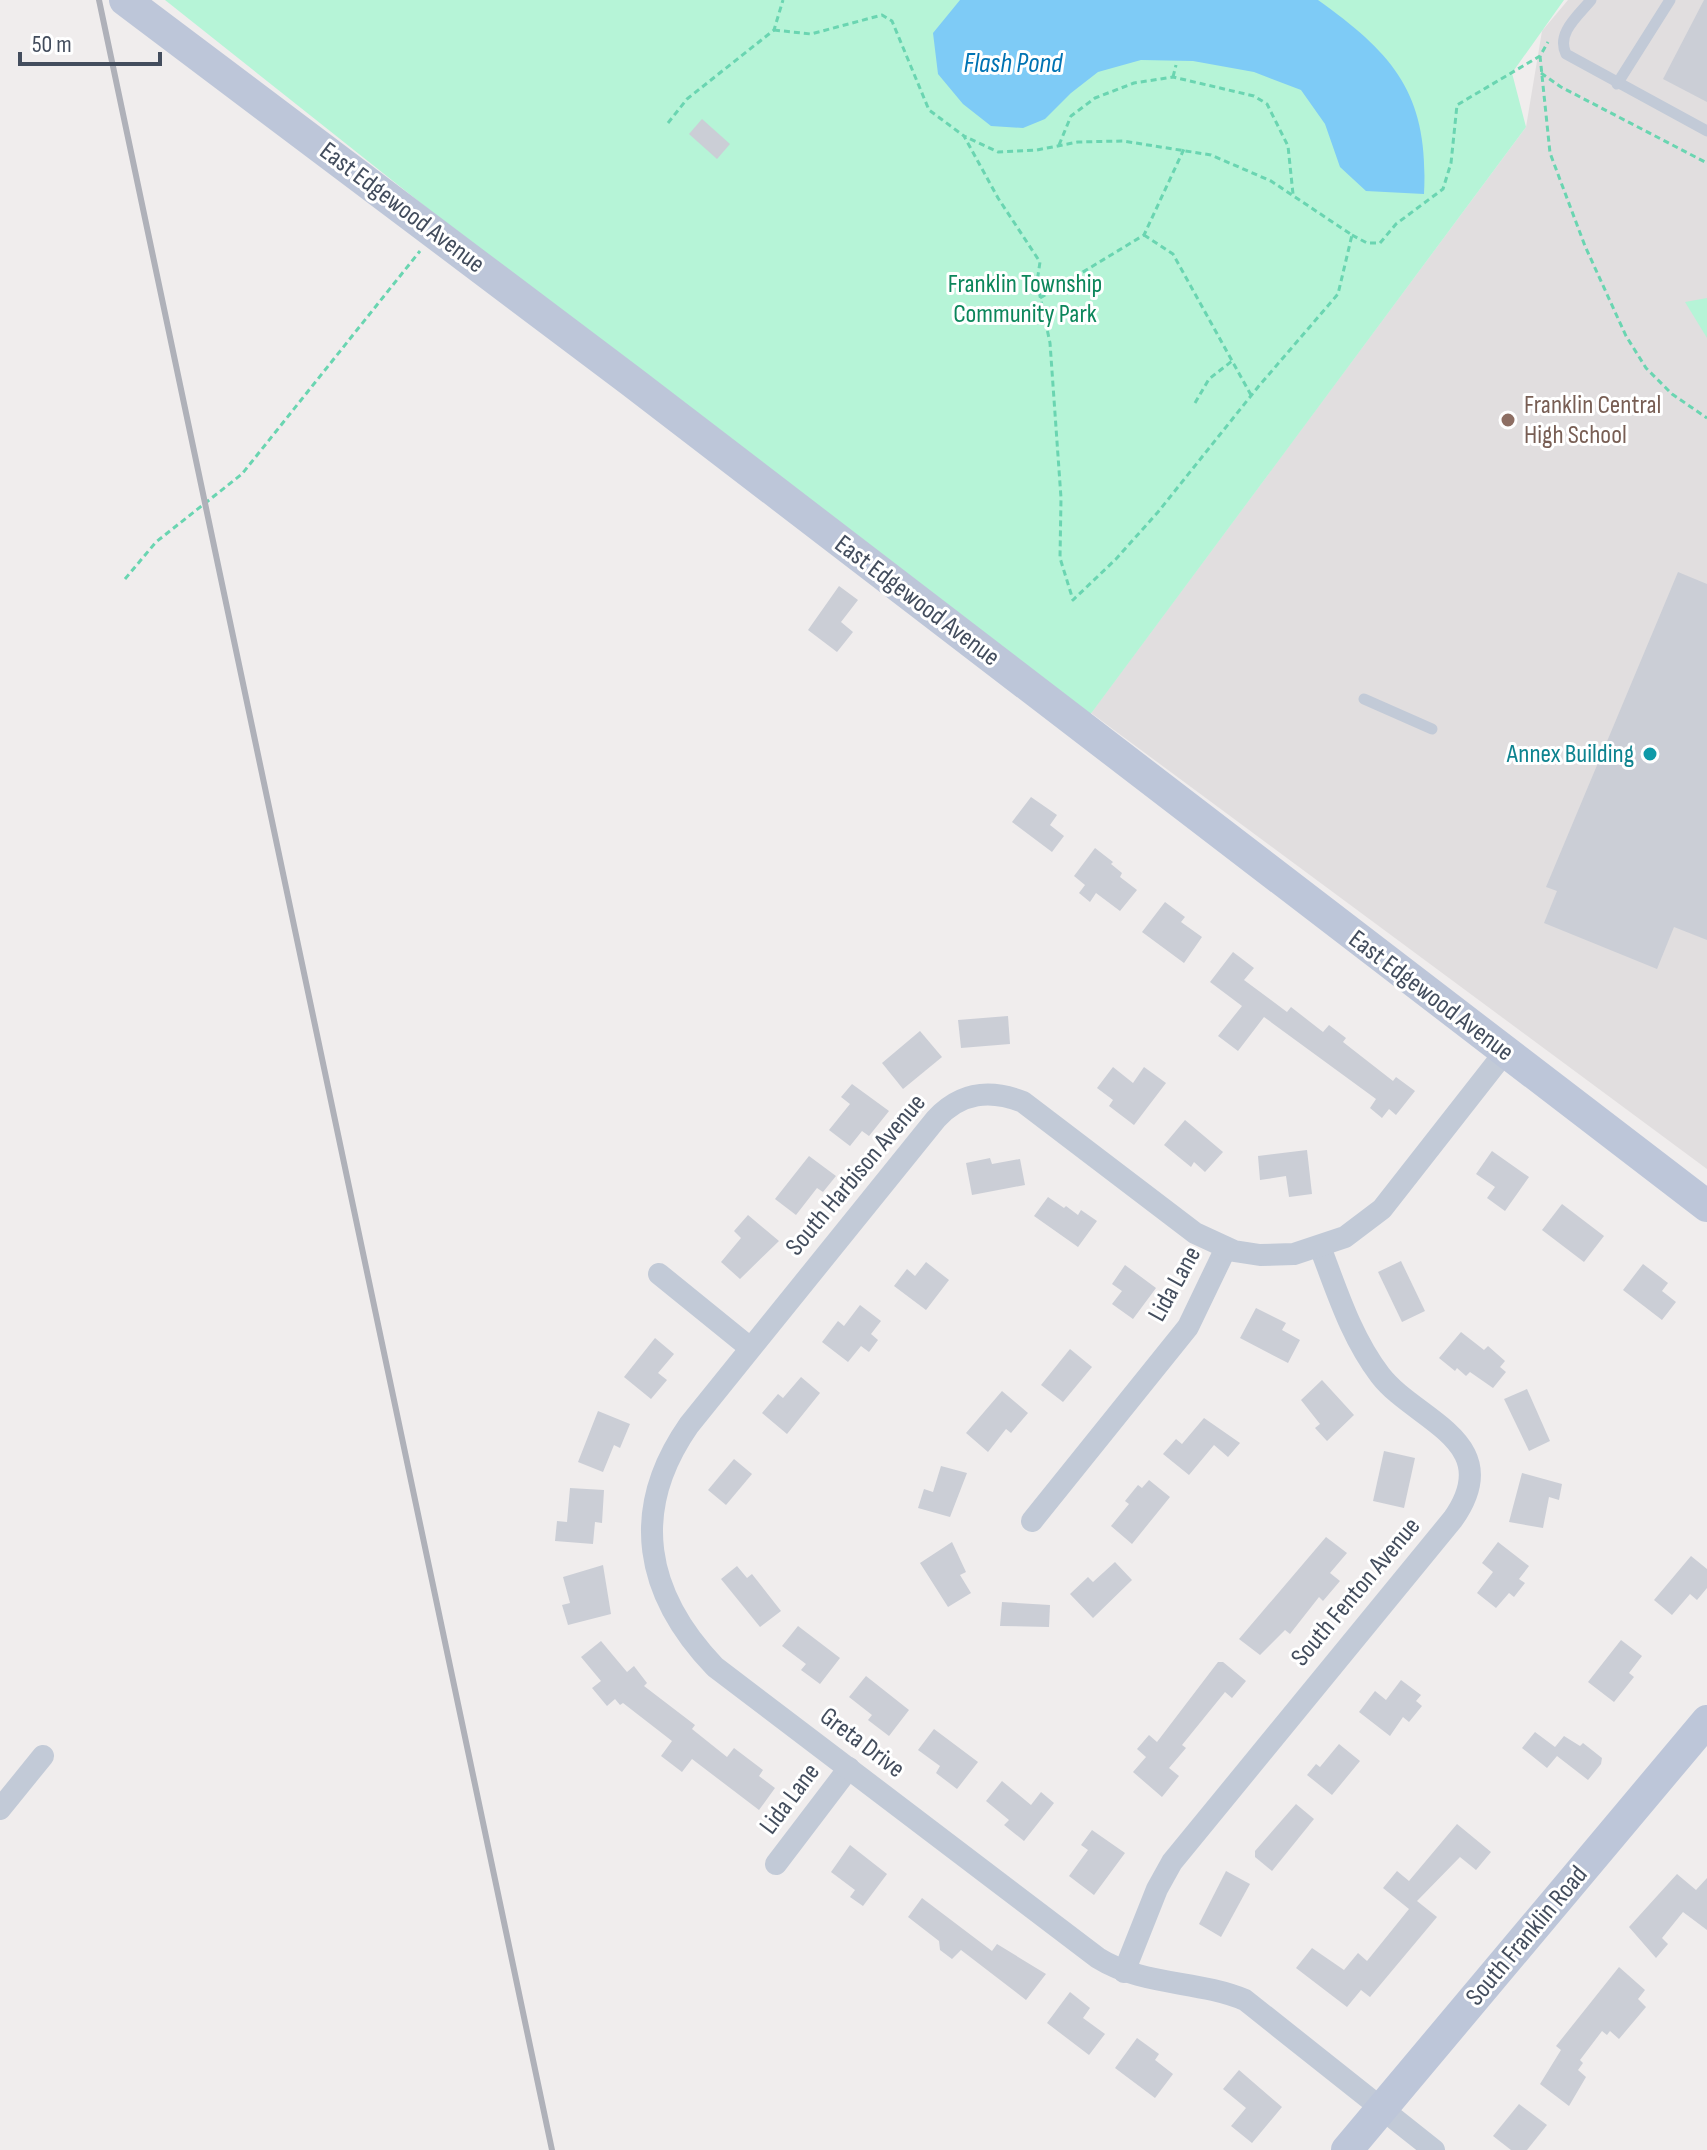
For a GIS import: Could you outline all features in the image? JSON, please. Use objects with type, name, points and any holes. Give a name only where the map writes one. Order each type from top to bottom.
[{"type":"main road","name":"East Edgewood Avenue","points":[[125,0],[436,233],[1707,1206]]},
{"type":"main road","name":"South Franklin Road","points":[[1347,2150],[1707,1721]]},
{"type":"street","name":"Lida Lane","points":[[1032,1521],[1188,1327],[1226,1248],[1269,1255],[1320,1247],[1353,1233],[1382,1209],[1505,1052]]},
{"type":"street","name":"South Harbison Avenue","points":[[749,1347],[880,1192],[936,1119],[948,1107],[972,1095],[998,1094],[1023,1102],[1195,1233],[1226,1248]]},
{"type":"street","name":"South Fenton Avenue","points":[[1124,1972],[1157,1889],[1186,1842],[1453,1519],[1466,1495],[1468,1469],[1464,1452],[1443,1425],[1382,1378],[1356,1339],[1320,1247]]},
{"type":"street","points":[[659,1274],[749,1347]]},
{"type":"street","name":"Greta Drive","points":[[749,1347],[684,1432],[664,1469],[654,1503],[652,1528],[658,1580],[671,1611],[701,1653],[1098,1958],[1124,1972],[1225,1991],[1245,2000],[1434,2150]]},
{"type":"street","points":[[0,1809],[43,1756]]},
{"type":"street","name":"Lida Lane","points":[[776,1864],[849,1768]]},
{"type":"lane","points":[[1591,0],[1564,33],[1561,44],[1575,62],[1707,131]]},
{"type":"lane","points":[[1617,84],[1670,0]]},
{"type":"lane","points":[[1364,699],[1432,729]]},
{"type":"path","points":[[668,123],[687,99],[774,30],[783,0]]},
{"type":"path","points":[[774,30],[811,34],[882,15],[892,21],[929,110],[964,136],[998,152],[1123,141],[1211,155],[1293,195],[1367,243],[1380,243],[1396,224],[1443,189],[1451,163],[1457,105],[1540,56],[1550,153],[1585,246],[1626,336],[1646,368],[1672,394],[1707,418]]},
{"type":"path","points":[[1173,77],[1176,65]]},
{"type":"path","points":[[1541,73],[1561,87],[1707,163]]},
{"type":"path","points":[[1059,145],[1071,116],[1095,98],[1134,83],[1173,77],[1254,96],[1267,104],[1288,146],[1293,195]]},
{"type":"path","points":[[964,136],[998,198],[1040,262],[1037,282],[1050,343],[1061,498],[1060,558],[1073,600],[1158,512],[1251,395],[1338,294],[1352,235]]},
{"type":"path","points":[[1040,298],[1144,235],[1184,149]]},
{"type":"path","points":[[125,579],[156,542],[242,474],[436,233]]},
{"type":"path","points":[[1144,235],[1173,254],[1251,395]]},
{"type":"path","points":[[1195,403],[1209,379],[1232,361]]},
{"type":"shaded area","name":"Franklin Central High School","points":[[1568,0],[1707,0],[1707,1169],[1091,713],[1526,127],[1542,31]]},
{"type":"green space","name":"Franklin Township Community Park","points":[[165,0],[1564,0],[1512,73],[1526,127],[1081,727]]},
{"type":"green space","points":[[1707,298],[1707,338],[1685,302]]},
{"type":"water","name":"Flash Pond","points":[[960,0],[1318,0],[1368,40],[1402,80],[1420,130],[1424,194],[1366,191],[1340,167],[1325,124],[1301,90],[1254,72],[1193,61],[1141,60],[1098,72],[1045,119],[1023,128],[991,126],[963,104],[938,74],[933,33]]},
{"type":"building","points":[[1704,0],[1707,0],[1707,102],[1663,79]]},
{"type":"building","points":[[702,119],[730,144],[717,159],[689,134]]},
{"type":"building","name":"Annex Building","points":[[1678,572],[1707,584],[1707,940],[1674,927],[1657,969],[1544,923],[1557,891],[1546,887]]},
{"type":"building","points":[[839,586],[858,600],[841,622],[853,632],[837,652],[808,630]]},
{"type":"building","points":[[1031,797],[1057,815],[1050,825],[1064,836],[1052,852],[1012,822]]},
{"type":"building","points":[[1095,848],[1113,862],[1111,864],[1122,873],[1120,877],[1137,890],[1120,911],[1096,893],[1090,902],[1079,893],[1085,885],[1074,876]]},
{"type":"building","points":[[1165,902],[1185,917],[1181,922],[1202,937],[1184,963],[1142,932]]},
{"type":"building","points":[[1233,952],[1254,968],[1244,980],[1287,1012],[1291,1007],[1323,1032],[1329,1025],[1346,1038],[1343,1042],[1393,1081],[1396,1077],[1415,1091],[1396,1115],[1389,1109],[1382,1118],[1370,1108],[1376,1099],[1264,1017],[1238,1051],[1218,1036],[1242,1006],[1210,982]]},
{"type":"building","points":[[1008,1016],[1010,1044],[961,1048],[958,1020]]},
{"type":"building","points":[[920,1031],[942,1057],[903,1089],[882,1063]]},
{"type":"building","points":[[1113,1067],[1133,1083],[1144,1067],[1166,1083],[1134,1125],[1109,1106],[1113,1100],[1097,1088]]},
{"type":"building","points":[[852,1084],[889,1111],[869,1136],[862,1131],[850,1146],[829,1130],[850,1104],[841,1097]]},
{"type":"building","points":[[1185,1120],[1223,1152],[1205,1172],[1194,1162],[1191,1167],[1164,1145]]},
{"type":"building","points":[[1307,1150],[1312,1194],[1289,1197],[1286,1176],[1260,1180],[1258,1156]]},
{"type":"building","points":[[1492,1151],[1529,1177],[1505,1211],[1487,1198],[1495,1187],[1476,1174]]},
{"type":"building","points":[[809,1156],[836,1176],[823,1192],[817,1188],[796,1215],[775,1199]]},
{"type":"building","points":[[990,1158],[992,1164],[1020,1159],[1025,1185],[972,1195],[966,1163]]},
{"type":"building","points":[[1048,1197],[1078,1215],[1081,1210],[1097,1221],[1078,1247],[1034,1216]]},
{"type":"building","points":[[1562,1204],[1604,1236],[1584,1262],[1542,1230]]},
{"type":"building","points":[[748,1215],[779,1241],[740,1279],[721,1262],[741,1238],[734,1231]]},
{"type":"building","points":[[1401,1261],[1425,1311],[1402,1322],[1378,1272]]},
{"type":"building","points":[[926,1262],[949,1280],[926,1310],[894,1286],[907,1269],[915,1276]]},
{"type":"building","points":[[1643,1264],[1668,1283],[1662,1291],[1676,1302],[1662,1320],[1623,1290]]},
{"type":"building","points":[[1125,1265],[1156,1288],[1133,1319],[1112,1304],[1122,1291],[1112,1284]]},
{"type":"building","points":[[860,1305],[881,1321],[871,1334],[878,1340],[869,1352],[861,1346],[848,1362],[822,1342],[838,1321],[844,1326]]},
{"type":"building","points":[[1256,1308],[1286,1323],[1282,1330],[1300,1340],[1288,1363],[1240,1338]]},
{"type":"building","points":[[1461,1332],[1484,1350],[1488,1346],[1505,1361],[1500,1367],[1506,1372],[1493,1388],[1470,1372],[1466,1376],[1457,1368],[1455,1371],[1439,1358]]},
{"type":"building","points":[[655,1338],[674,1354],[658,1373],[667,1380],[651,1399],[624,1377]]},
{"type":"building","points":[[1070,1349],[1092,1367],[1063,1402],[1041,1385]]},
{"type":"building","points":[[801,1377],[820,1393],[787,1434],[762,1413],[778,1394],[783,1398]]},
{"type":"building","points":[[1322,1380],[1354,1415],[1327,1441],[1315,1428],[1320,1424],[1301,1400]]},
{"type":"building","points":[[1527,1389],[1550,1441],[1529,1451],[1504,1399]]},
{"type":"building","points":[[1002,1391],[1028,1413],[1011,1433],[1006,1429],[988,1452],[966,1433]]},
{"type":"building","points":[[598,1411],[630,1424],[620,1448],[614,1445],[603,1472],[578,1462]]},
{"type":"building","points":[[1204,1418],[1240,1443],[1228,1457],[1214,1445],[1189,1475],[1163,1454],[1176,1439],[1182,1444]]},
{"type":"building","points":[[1384,1451],[1415,1458],[1404,1508],[1373,1501]]},
{"type":"building","points":[[734,1459],[752,1474],[726,1505],[708,1490]]},
{"type":"building","points":[[941,1466],[967,1473],[950,1517],[918,1508],[924,1489],[933,1492]]},
{"type":"building","points":[[1522,1473],[1562,1484],[1559,1500],[1549,1497],[1543,1528],[1509,1522]]},
{"type":"building","points":[[1149,1480],[1170,1497],[1132,1544],[1111,1526],[1129,1504],[1125,1501],[1138,1485],[1142,1488]]},
{"type":"building","points":[[570,1488],[604,1490],[602,1523],[595,1522],[593,1544],[555,1541],[557,1521],[567,1522]]},
{"type":"building","points":[[1326,1537],[1347,1553],[1330,1573],[1340,1581],[1323,1601],[1319,1597],[1290,1634],[1285,1630],[1260,1655],[1239,1639]]},
{"type":"building","points":[[952,1542],[966,1572],[960,1575],[971,1593],[948,1607],[920,1563]]},
{"type":"building","points":[[1498,1542],[1529,1566],[1519,1579],[1525,1583],[1514,1597],[1509,1593],[1496,1608],[1477,1593],[1493,1572],[1482,1563]]},
{"type":"building","points":[[1691,1556],[1707,1569],[1707,1588],[1697,1600],[1690,1594],[1672,1615],[1654,1600]]},
{"type":"building","points":[[1115,1562],[1132,1580],[1093,1618],[1070,1594],[1088,1577],[1093,1582]]},
{"type":"building","points":[[603,1565],[611,1614],[568,1625],[562,1605],[570,1603],[563,1577]]},
{"type":"building","points":[[737,1566],[747,1578],[752,1574],[781,1611],[760,1627],[721,1579]]},
{"type":"building","points":[[1002,1602],[1050,1605],[1049,1627],[1000,1626]]},
{"type":"building","points":[[798,1626],[840,1658],[820,1684],[801,1670],[806,1664],[782,1646]]},
{"type":"building","points":[[1621,1640],[1642,1656],[1629,1673],[1634,1677],[1614,1702],[1588,1682]]},
{"type":"building","points":[[601,1641],[627,1672],[634,1666],[647,1683],[644,1686],[695,1725],[692,1729],[727,1757],[734,1748],[763,1770],[759,1776],[775,1788],[759,1810],[692,1759],[682,1772],[661,1756],[672,1741],[623,1703],[620,1705],[615,1699],[607,1706],[592,1688],[601,1681],[581,1657]]},
{"type":"building","points":[[1218,1662],[1223,1662],[1246,1681],[1232,1698],[1225,1692],[1182,1745],[1186,1748],[1169,1768],[1179,1776],[1162,1797],[1133,1772],[1146,1757],[1137,1749],[1149,1735],[1157,1742]]},
{"type":"building","points":[[866,1676],[909,1710],[889,1736],[868,1720],[872,1715],[849,1697]]},
{"type":"building","points":[[1401,1680],[1421,1695],[1416,1701],[1422,1706],[1409,1722],[1403,1717],[1390,1736],[1359,1712],[1375,1691],[1386,1700]]},
{"type":"building","points":[[934,1729],[978,1762],[957,1789],[936,1773],[940,1766],[918,1750]]},
{"type":"building","points":[[1535,1732],[1555,1747],[1564,1736],[1580,1746],[1583,1743],[1602,1758],[1601,1764],[1588,1780],[1557,1756],[1547,1768],[1522,1748]]},
{"type":"building","points":[[1339,1744],[1360,1761],[1332,1795],[1307,1775],[1316,1764],[1320,1767]]},
{"type":"building","points":[[1002,1781],[1031,1805],[1041,1792],[1054,1803],[1024,1841],[1004,1825],[1009,1820],[986,1801]]},
{"type":"building","points":[[1296,1804],[1314,1819],[1272,1871],[1255,1857],[1255,1851]]},
{"type":"building","points":[[1457,1824],[1491,1852],[1476,1870],[1460,1857],[1417,1901],[1437,1917],[1370,1997],[1361,1990],[1347,2007],[1296,1968],[1312,1948],[1344,1970],[1358,1953],[1367,1961],[1409,1909],[1383,1888],[1397,1871],[1409,1881]]},
{"type":"building","points":[[1092,1830],[1125,1853],[1094,1895],[1069,1876],[1088,1850],[1081,1845]]},
{"type":"building","points":[[850,1845],[887,1874],[863,1906],[850,1897],[855,1890],[831,1872]]},
{"type":"building","points":[[1226,1871],[1250,1884],[1221,1937],[1199,1924]]},
{"type":"building","points":[[1677,1874],[1696,1890],[1707,1878],[1707,1930],[1683,1912],[1662,1938],[1668,1944],[1656,1958],[1629,1927]]},
{"type":"building","points":[[922,1898],[992,1951],[997,1944],[1046,1974],[1026,2000],[961,1950],[952,1959],[940,1950],[939,1941],[908,1917]]},
{"type":"building","points":[[1619,1967],[1645,1990],[1638,1999],[1646,2007],[1619,2039],[1610,2031],[1607,2035],[1602,2031],[1580,2060],[1583,2063],[1578,2070],[1586,2077],[1569,2106],[1540,2084],[1561,2050],[1556,2046]]},
{"type":"building","points":[[1070,1992],[1090,2008],[1083,2018],[1105,2034],[1089,2055],[1047,2023]]},
{"type":"building","points":[[1137,2038],[1159,2054],[1155,2060],[1173,2074],[1155,2098],[1115,2068]]},
{"type":"building","points":[[1239,2070],[1282,2107],[1252,2143],[1231,2126],[1246,2108],[1223,2089]]},
{"type":"building","points":[[1519,2104],[1547,2125],[1527,2150],[1511,2150],[1493,2136]]},
{"type":"railway","points":[[99,0],[552,2150]]},
{"type":"place","name":"Franklin Central High School","points":[[1508,420]]},
{"type":"place","name":"Annex Building","points":[[1650,754]]}]
